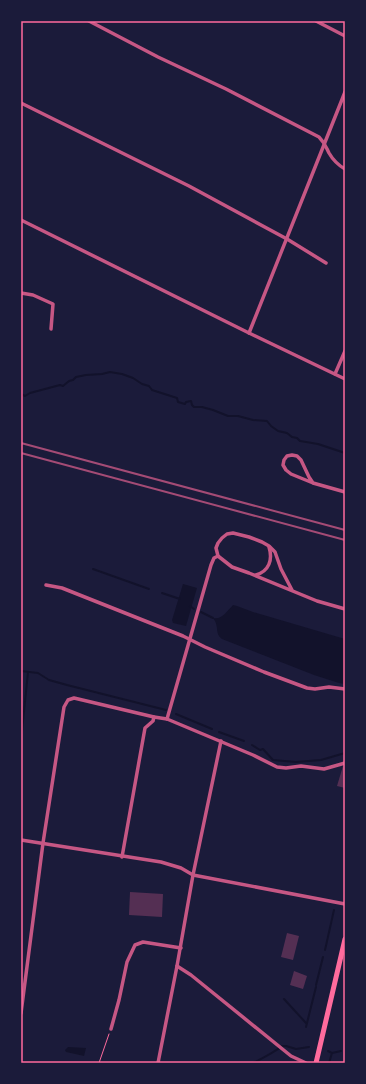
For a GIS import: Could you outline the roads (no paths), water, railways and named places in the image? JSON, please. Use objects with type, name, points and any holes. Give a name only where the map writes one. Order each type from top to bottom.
[{"type":"main road","points":[[316,1063],[345,939]]},
{"type":"street","points":[[89,21],[319,137],[324,142],[335,161],[345,169]]},
{"type":"street","points":[[316,21],[345,36]]},
{"type":"street","points":[[249,333],[345,92]]},
{"type":"street","points":[[21,103],[189,186],[287,239],[326,263]]},
{"type":"street","points":[[340,106],[345,109]]},
{"type":"street","points":[[21,220],[345,379]]},
{"type":"street","points":[[21,292],[33,295],[53,304],[51,329]]},
{"type":"street","points":[[335,374],[345,350]]},
{"type":"street","points":[[314,483],[309,477],[301,460],[292,454],[287,456],[283,465],[293,476],[314,483],[345,492]]},
{"type":"street","points":[[292,590],[281,569],[275,552],[269,546],[262,542],[233,533],[227,534],[218,543],[216,548],[218,556],[232,566],[317,601],[345,609]]},
{"type":"street","points":[[255,575],[262,573],[267,569],[271,560],[269,546]]},
{"type":"street","points":[[167,719],[211,565],[214,558],[218,556]]},
{"type":"street","points":[[46,585],[62,588],[264,672],[307,688],[315,689],[329,686],[345,689]]},
{"type":"street","points":[[21,1013],[43,843],[64,707],[68,700],[74,698],[167,719],[221,741],[277,767],[286,768],[301,766],[324,769],[345,763]]},
{"type":"street","points":[[122,857],[145,728],[154,717]]},
{"type":"street","points":[[158,1063],[181,948],[193,875],[221,741]]},
{"type":"street","points":[[21,840],[161,862],[181,868],[193,875],[345,904]]},
{"type":"street","points":[[111,1029],[127,962],[135,945],[143,942],[181,948]]},
{"type":"street","points":[[177,966],[197,979],[284,1051],[306,1063]]},
{"type":"waterway","points":[[21,394],[25,396],[30,393],[60,385],[63,386],[76,377],[86,375],[110,372],[122,374],[149,386],[152,390],[177,398],[178,402],[185,404],[186,402],[191,401],[194,407],[202,407],[228,416],[238,416],[253,420],[267,421],[278,431],[287,433],[300,441],[318,444],[345,453]]},
{"type":"waterway","points":[[93,569],[149,589]]},
{"type":"waterway","points":[[162,593],[180,599]]},
{"type":"waterway","points":[[190,606],[194,609]]},
{"type":"waterway","points":[[201,612],[213,618]]},
{"type":"waterway","points":[[21,671],[38,673],[49,680],[166,710]]},
{"type":"waterway","points":[[21,741],[28,672]]},
{"type":"waterway","points":[[176,714],[212,729]]},
{"type":"waterway","points":[[219,732],[244,741]]},
{"type":"waterway","points":[[252,745],[260,750],[263,749],[273,760],[296,762],[321,760],[345,753]]},
{"type":"waterway","points":[[325,950],[334,910]]},
{"type":"waterway","points":[[316,985],[323,957]]},
{"type":"waterway","points":[[306,1027],[316,987]]},
{"type":"waterway","points":[[284,999],[306,1023]]},
{"type":"waterway","points":[[253,1063],[282,1046],[296,1049],[309,1047]]},
{"type":"waterway","points":[[328,1051],[332,1053],[341,1051]]},
{"type":"waterway","points":[[329,1063],[332,1053]]},
{"type":"railway","points":[[21,443],[345,530]]},
{"type":"railway","points":[[21,453],[345,540]]}]
